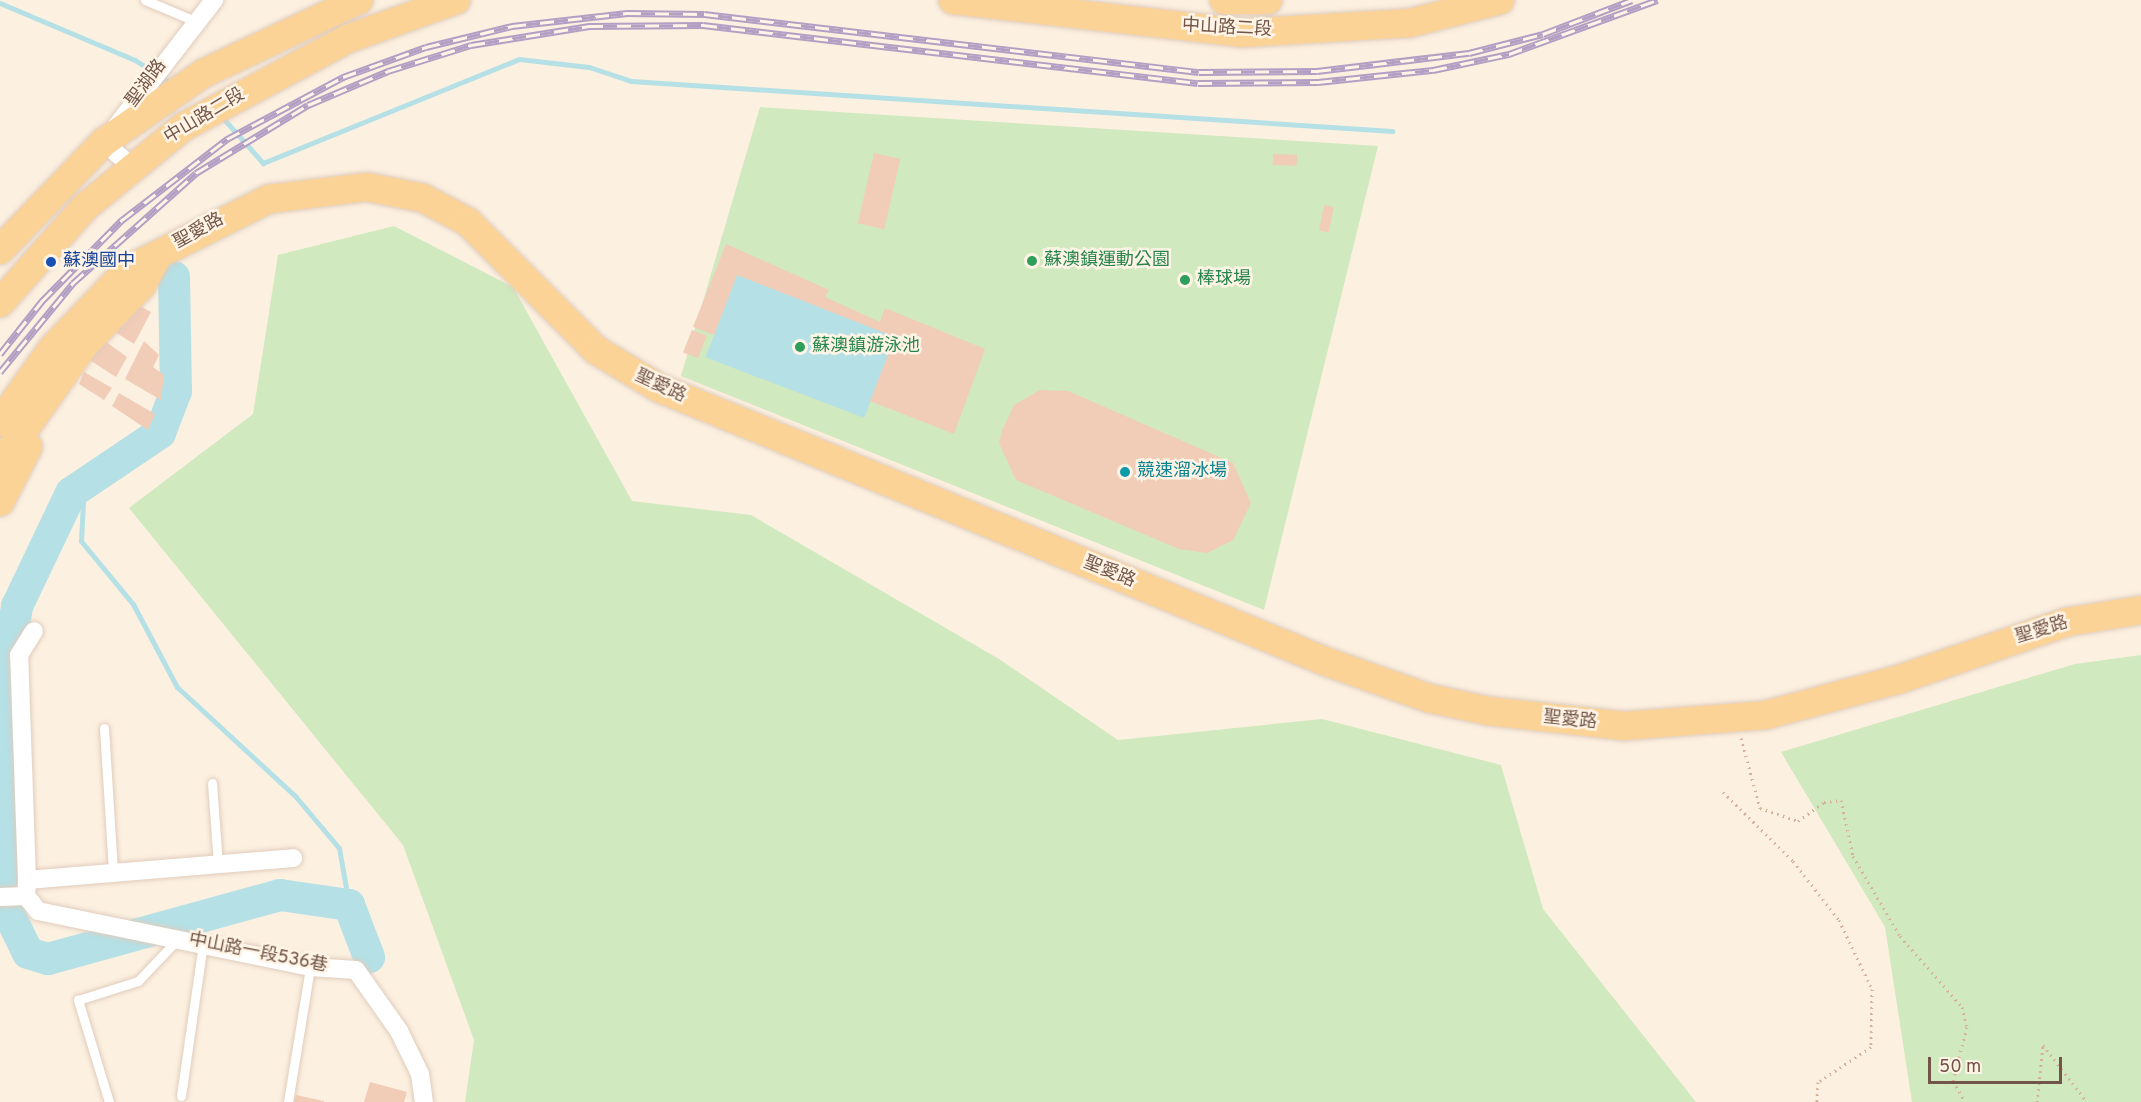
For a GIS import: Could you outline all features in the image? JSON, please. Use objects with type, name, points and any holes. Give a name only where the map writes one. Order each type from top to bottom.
[{"type":"main road","name":"中山路二段","points":[[0,250],[104,142],[204,73],[359,0]]},
{"type":"main road","name":"中山路二段","points":[[0,303],[85,207],[130,165],[183,127],[347,39],[456,0]]},
{"type":"main road","name":"中山路二段","points":[[953,0],[1242,33],[1410,23],[1500,0]]},
{"type":"main road","name":"中山路二段","points":[[1224,0],[1268,0]]},
{"type":"main road","name":"聖愛路","points":[[2,419],[98,296],[129,269],[269,199],[332,189],[397,190],[468,222],[596,350],[659,388],[1327,662],[1428,698],[1488,711],[1623,726],[1738,718],[1897,680],[2067,622],[2141,610]]},
{"type":"main road","name":"聖愛路","points":[[0,464],[63,379],[85,344],[141,286],[158,255]]},
{"type":"main road","points":[[0,502],[63,379]]},
{"type":"street","name":"聖湖路","points":[[104,142],[195,21],[214,0]]},
{"type":"street","points":[[104,142],[130,165]]},
{"type":"street","points":[[33,632],[19,655],[17,892],[113,872],[293,858]]},
{"type":"street","name":"中山路一段536巷","points":[[17,892],[38,911],[203,943],[310,967],[356,970],[399,1031],[420,1074],[424,1102]]},
{"type":"lane","points":[[145,0],[195,21]]},
{"type":"lane","points":[[104,728],[113,872]]},
{"type":"lane","points":[[213,783],[218,864]]},
{"type":"lane","points":[[109,1102],[78,1000],[138,981],[177,939]]},
{"type":"lane","points":[[181,1096],[203,943]]},
{"type":"lane","points":[[288,1102],[310,967]]},
{"type":"path","points":[[1738,718],[1760,808],[1798,821],[1824,802],[1841,800],[1853,856],[1900,936],[1962,1008],[1967,1027],[1953,1081],[1965,1102]]},
{"type":"path","points":[[1723,792],[1793,861],[1839,920],[1872,988],[1871,1047],[1818,1082],[1817,1102]]},
{"type":"path","points":[[2037,1102],[2043,1045],[2088,1102]]},
{"type":"green space","name":"蘇澳鎮運動公園","points":[[760,107],[1378,146],[1264,610],[681,376]]},
{"type":"green space","points":[[394,226],[513,287],[632,501],[751,515],[999,659],[1118,740],[1322,719],[1501,765],[1543,909],[1696,1102],[465,1102],[474,1040],[403,845],[129,508],[253,414],[278,255]]},
{"type":"green space","points":[[2141,655],[2141,1102],[1912,1102],[1885,927],[1781,752],[2075,664]]},
{"type":"water","name":"蘇澳鎮游泳池","points":[[737,275],[896,336],[864,418],[705,357]]},
{"type":"building","points":[[874,153],[900,159],[884,229],[858,223]]},
{"type":"building","points":[[1273,154],[1297,155],[1297,166],[1273,165]]},
{"type":"building","points":[[1324,205],[1334,207],[1329,232],[1319,231]]},
{"type":"building","points":[[726,244],[829,290],[825,297],[880,322],[885,308],[985,349],[954,434],[870,401],[895,337],[737,275],[714,335],[693,327]]},
{"type":"building","points":[[136,304],[151,312],[134,344],[112,330],[119,319],[126,323]]},
{"type":"building","points":[[692,330],[707,336],[698,358],[683,352]]},
{"type":"building","points":[[102,339],[127,357],[116,377],[88,359]]},
{"type":"building","points":[[144,341],[159,355],[153,367],[164,375],[161,400],[125,379]]},
{"type":"building","points":[[84,372],[112,388],[104,400],[79,384]]},
{"type":"building","name":"競速溜冰場","points":[[1040,390],[1068,391],[1233,463],[1251,503],[1233,540],[1207,553],[1179,549],[1016,480],[999,443],[1002,431],[1014,405]]},
{"type":"building","points":[[119,393],[155,414],[148,430],[112,406]]},
{"type":"building","points":[[370,1082],[407,1092],[404,1102],[364,1102]]},
{"type":"building","points":[[296,1095],[324,1101],[324,1102],[294,1102]]},
{"type":"waterway","points":[[0,3],[135,60],[172,84]]},
{"type":"waterway","points":[[222,117],[263,163],[519,59],[589,67],[631,81],[1392,131]]},
{"type":"waterway","points":[[174,277],[176,391],[160,433],[71,493],[17,606],[7,674],[13,828],[3,887],[6,908],[28,953],[48,959],[280,895],[349,905],[369,957]]},
{"type":"waterway","points":[[84,482],[81,541],[133,604],[177,687],[296,797],[339,848],[349,905]]},
{"type":"railway","points":[[0,354],[42,301],[122,220],[227,139],[343,77],[426,47],[512,26],[627,13],[704,14],[1199,72],[1317,71],[1469,53],[1543,34],[1632,0]]},
{"type":"railway","points":[[0,372],[73,283],[196,173],[308,105],[388,71],[471,45],[589,26],[703,25],[1198,83],[1318,82],[1433,70],[1509,54],[1657,0]]},
{"type":"place","name":"蘇澳鎮運動公園","points":[[1032,261]]},
{"type":"place","name":"蘇澳國中","points":[[51,262]]},
{"type":"place","name":"棒球場","points":[[1185,280]]},
{"type":"place","name":"蘇澳鎮游泳池","points":[[800,347]]},
{"type":"place","name":"競速溜冰場","points":[[1125,472]]}]
